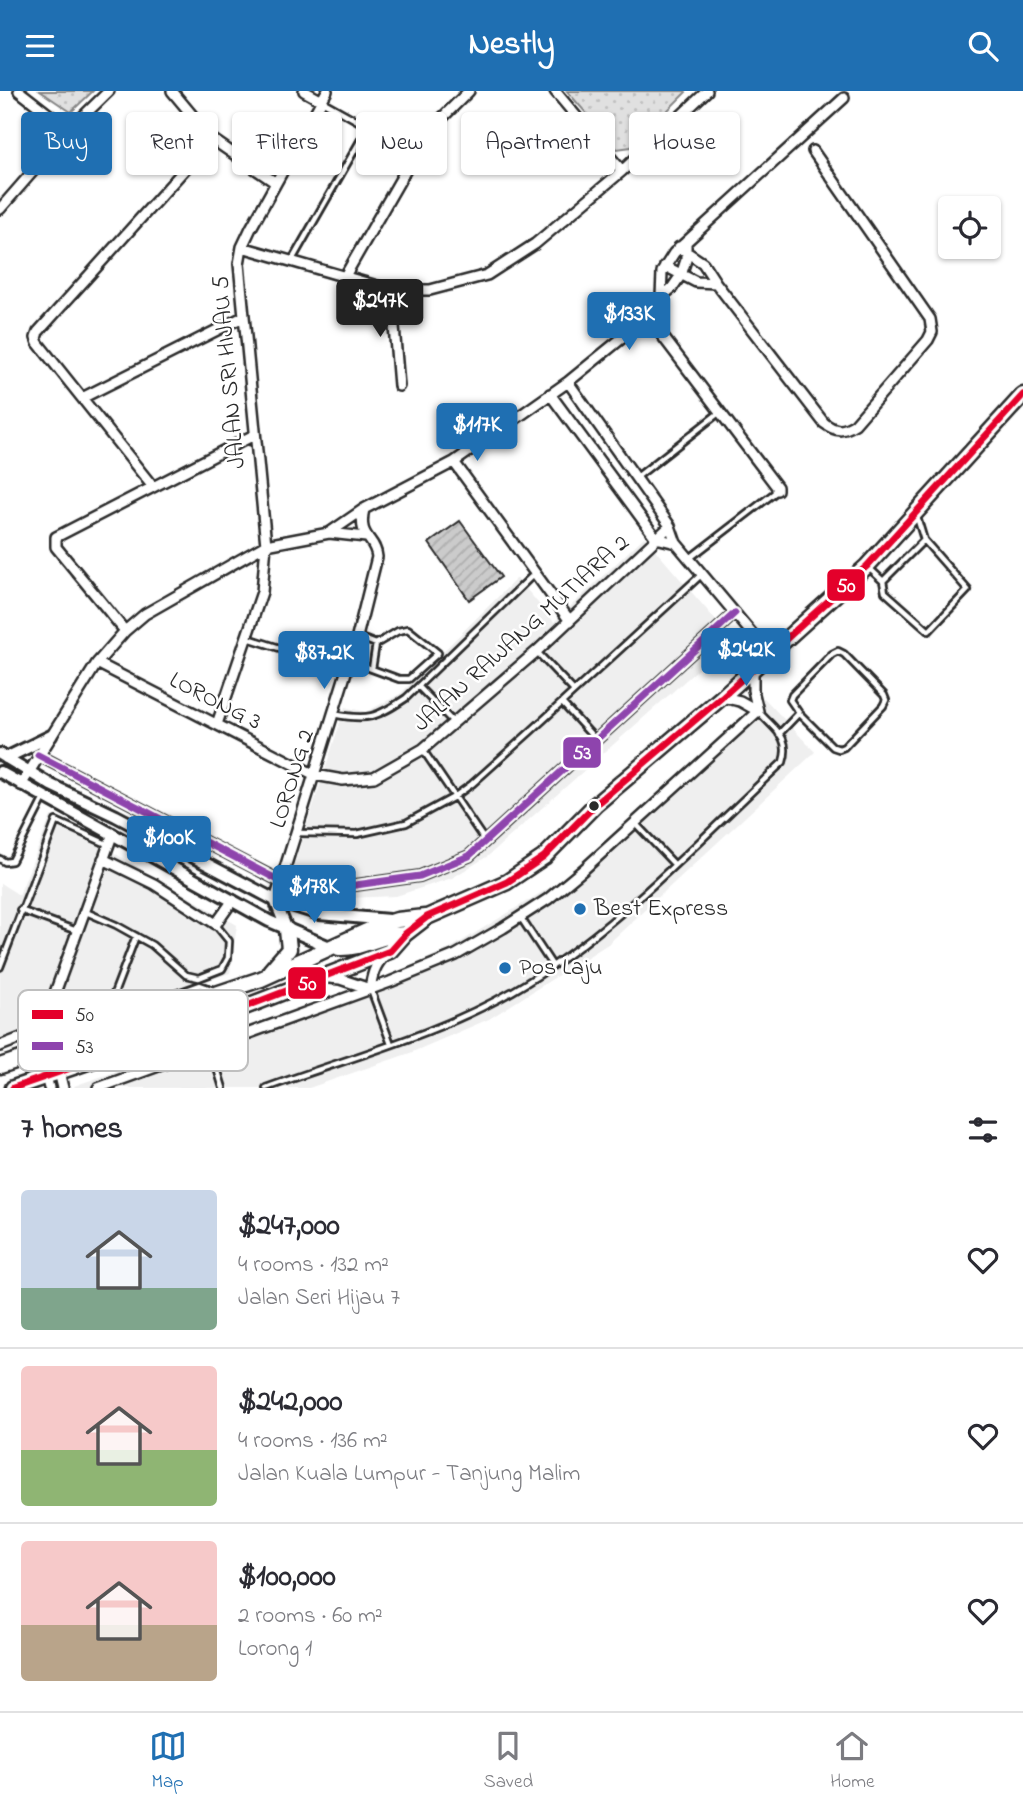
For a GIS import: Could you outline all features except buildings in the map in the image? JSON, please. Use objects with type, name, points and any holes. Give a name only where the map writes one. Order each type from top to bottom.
[{"type":"main road","points":[[248,1005],[390,951],[405,934],[427,917],[507,883],[544,857],[619,783],[770,655],[867,566],[1023,395]]},
{"type":"main road","points":[[230,990],[397,920],[427,917]]},
{"type":"main road","points":[[261,979],[287,954],[290,943],[287,930]]},
{"type":"main road","points":[[330,947],[359,946],[391,934],[405,934]]},
{"type":"main road","points":[[0,1066],[18,1058]]},
{"type":"main road","points":[[13,1088],[72,1071]]},
{"type":"street","points":[[19,91],[46,112]]},
{"type":"street","points":[[87,112],[109,91]]},
{"type":"street","points":[[172,91],[190,112]]},
{"type":"street","points":[[304,91],[321,101]]},
{"type":"street","name":"JALAN SRI HIJAU 5","points":[[217,724],[262,592],[266,545],[239,264],[242,247],[327,91]]},
{"type":"street","points":[[447,113],[469,91]]},
{"type":"street","points":[[555,91],[622,171]]},
{"type":"street","points":[[242,247],[391,290],[430,290],[487,275],[535,244],[622,171],[707,91]]},
{"type":"street","points":[[661,297],[661,280],[665,266],[844,98]]},
{"type":"street","points":[[218,143],[276,183]]},
{"type":"street","points":[[684,247],[703,263],[824,423],[834,430],[844,431],[855,424],[928,340],[932,328],[930,319],[813,152]]},
{"type":"street","points":[[0,209],[30,175]]},
{"type":"street","points":[[153,487],[38,343],[37,335],[180,175]]},
{"type":"street","points":[[345,276],[403,175]]},
{"type":"street","points":[[329,533],[365,509],[454,462],[568,382],[648,317],[661,297],[681,275],[684,247]]},
{"type":"street","points":[[665,266],[696,282],[716,283]]},
{"type":"street","points":[[391,290],[399,386]]},
{"type":"street","points":[[82,398],[243,317]]},
{"type":"street","points":[[648,317],[777,490]]},
{"type":"street","points":[[568,382],[670,526],[677,543],[770,655]]},
{"type":"street","points":[[551,394],[656,538],[677,543]]},
{"type":"street","points":[[125,631],[56,547],[55,540],[59,535],[254,435]]},
{"type":"street","points":[[454,462],[570,621]]},
{"type":"street","name":"LORONG 2","points":[[275,900],[357,637],[378,555],[362,527],[365,509]]},
{"type":"street","name":"JALAN RAWANG MUTIARA 2","points":[[315,775],[343,780],[374,777],[423,749],[537,651],[670,526]]},
{"type":"street","points":[[21,785],[97,663],[125,631],[145,614],[266,545],[329,533],[366,537]]},
{"type":"street","points":[[38,755],[282,882],[327,889],[420,876],[469,856],[735,613]]},
{"type":"street","name":"LORONG 3","points":[[97,663],[315,775]]},
{"type":"street","points":[[753,669],[753,690],[758,711]]},
{"type":"street","points":[[722,697],[740,701],[758,711]]},
{"type":"street","points":[[248,1034],[456,955],[521,917],[583,870],[758,711]]},
{"type":"street","points":[[3,756],[51,736]]},
{"type":"street","points":[[3,756],[51,785],[116,816],[275,900],[318,914],[352,919],[397,920]]},
{"type":"street","points":[[0,772],[111,839],[287,930],[330,947]]},
{"type":"street","points":[[55,990],[111,839]]},
{"type":"street","points":[[103,859],[154,884],[216,924],[233,900]]},
{"type":"street","points":[[250,910],[275,900]]},
{"type":"street","points":[[275,900],[287,930]]},
{"type":"street","points":[[370,989],[372,974],[378,962],[390,951]]},
{"type":"street","points":[[321,978],[341,979],[370,989]]},
{"type":"street","points":[[0,1046],[18,1039]]},
{"type":"street","points":[[98,1088],[146,1071]]},
{"type":"street","points":[[51,1079],[63,1088]]},
{"type":"lane","points":[[321,101],[356,121]]},
{"type":"lane","points":[[291,261],[356,149]]},
{"type":"lane","points":[[636,478],[720,412]]},
{"type":"lane","points":[[689,559],[777,490]]},
{"type":"lane","points":[[867,566],[883,581],[885,592],[929,631],[968,590],[923,540],[916,513]]},
{"type":"lane","points":[[883,581],[923,540]]},
{"type":"lane","points":[[332,714],[367,718],[385,712],[419,687],[534,574]]},
{"type":"lane","points":[[297,834],[358,834],[406,824],[454,797],[472,784],[702,574]]},
{"type":"lane","points":[[247,637],[372,669],[399,679],[409,678],[438,653],[408,629],[398,631],[376,644]]},
{"type":"lane","points":[[357,637],[376,644]]},
{"type":"lane","points":[[372,669],[376,644]]},
{"type":"lane","points":[[537,651],[574,691]]},
{"type":"lane","points":[[835,652],[844,653],[885,697],[883,706],[842,749],[833,747],[799,713],[790,703],[790,697],[835,652]]},
{"type":"lane","points":[[419,687],[454,723]]},
{"type":"lane","points":[[562,703],[596,740]]},
{"type":"lane","points":[[266,1088],[391,1044],[483,1006],[514,991],[594,935],[783,762],[787,748],[785,740],[758,711]]},
{"type":"lane","points":[[779,734],[799,713]]},
{"type":"lane","points":[[423,749],[485,841]]},
{"type":"lane","points":[[0,859],[5,862],[12,861],[45,797]]},
{"type":"lane","points":[[0,967],[56,821],[111,839]]},
{"type":"lane","points":[[634,823],[674,864]]},
{"type":"lane","points":[[20,910],[78,931]]},
{"type":"lane","points":[[85,912],[152,945],[186,975],[199,978],[222,969],[228,958],[229,941],[216,924]]},
{"type":"lane","points":[[521,917],[552,965]]},
{"type":"lane","points":[[115,990],[136,936]]},
{"type":"lane","points":[[370,989],[391,1044]]},
{"type":"lane","points":[[218,1071],[223,1088]]},
{"type":"shaded area","points":[[40,91],[93,91],[71,112]]},
{"type":"shaded area","points":[[567,91],[686,92],[666,112],[629,112],[629,147],[617,149],[615,147],[615,112],[585,112]]},
{"type":"shaded area","points":[[644,537],[732,639],[488,856],[452,878],[396,896],[326,899],[286,890],[345,707],[366,712],[400,694],[517,578],[554,622]]},
{"type":"shaded area","points":[[764,698],[815,752],[608,944],[489,1019],[410,1053],[309,1088],[74,1086],[117,1071],[248,1071],[248,1026],[385,978],[454,946],[560,881]]},
{"type":"shaded area","points":[[51,816],[237,925],[230,973],[179,990],[18,990],[18,1044],[0,1050],[0,883],[19,895]]},
{"type":"transit line","name":"50","points":[[248,1006],[390,951],[405,934],[427,917],[507,882],[544,857],[595,805],[722,697],[867,566],[1023,395]]},
{"type":"transit line","name":"53","points":[[38,755],[282,882],[327,889],[420,876],[469,856],[735,613]]},
{"type":"transit line","name":"50","points":[[13,1088],[62,1071]]},
{"type":"place","name":"Best Express","points":[[580,909]]},
{"type":"place","name":"Pos Laju","points":[[505,968]]}]
